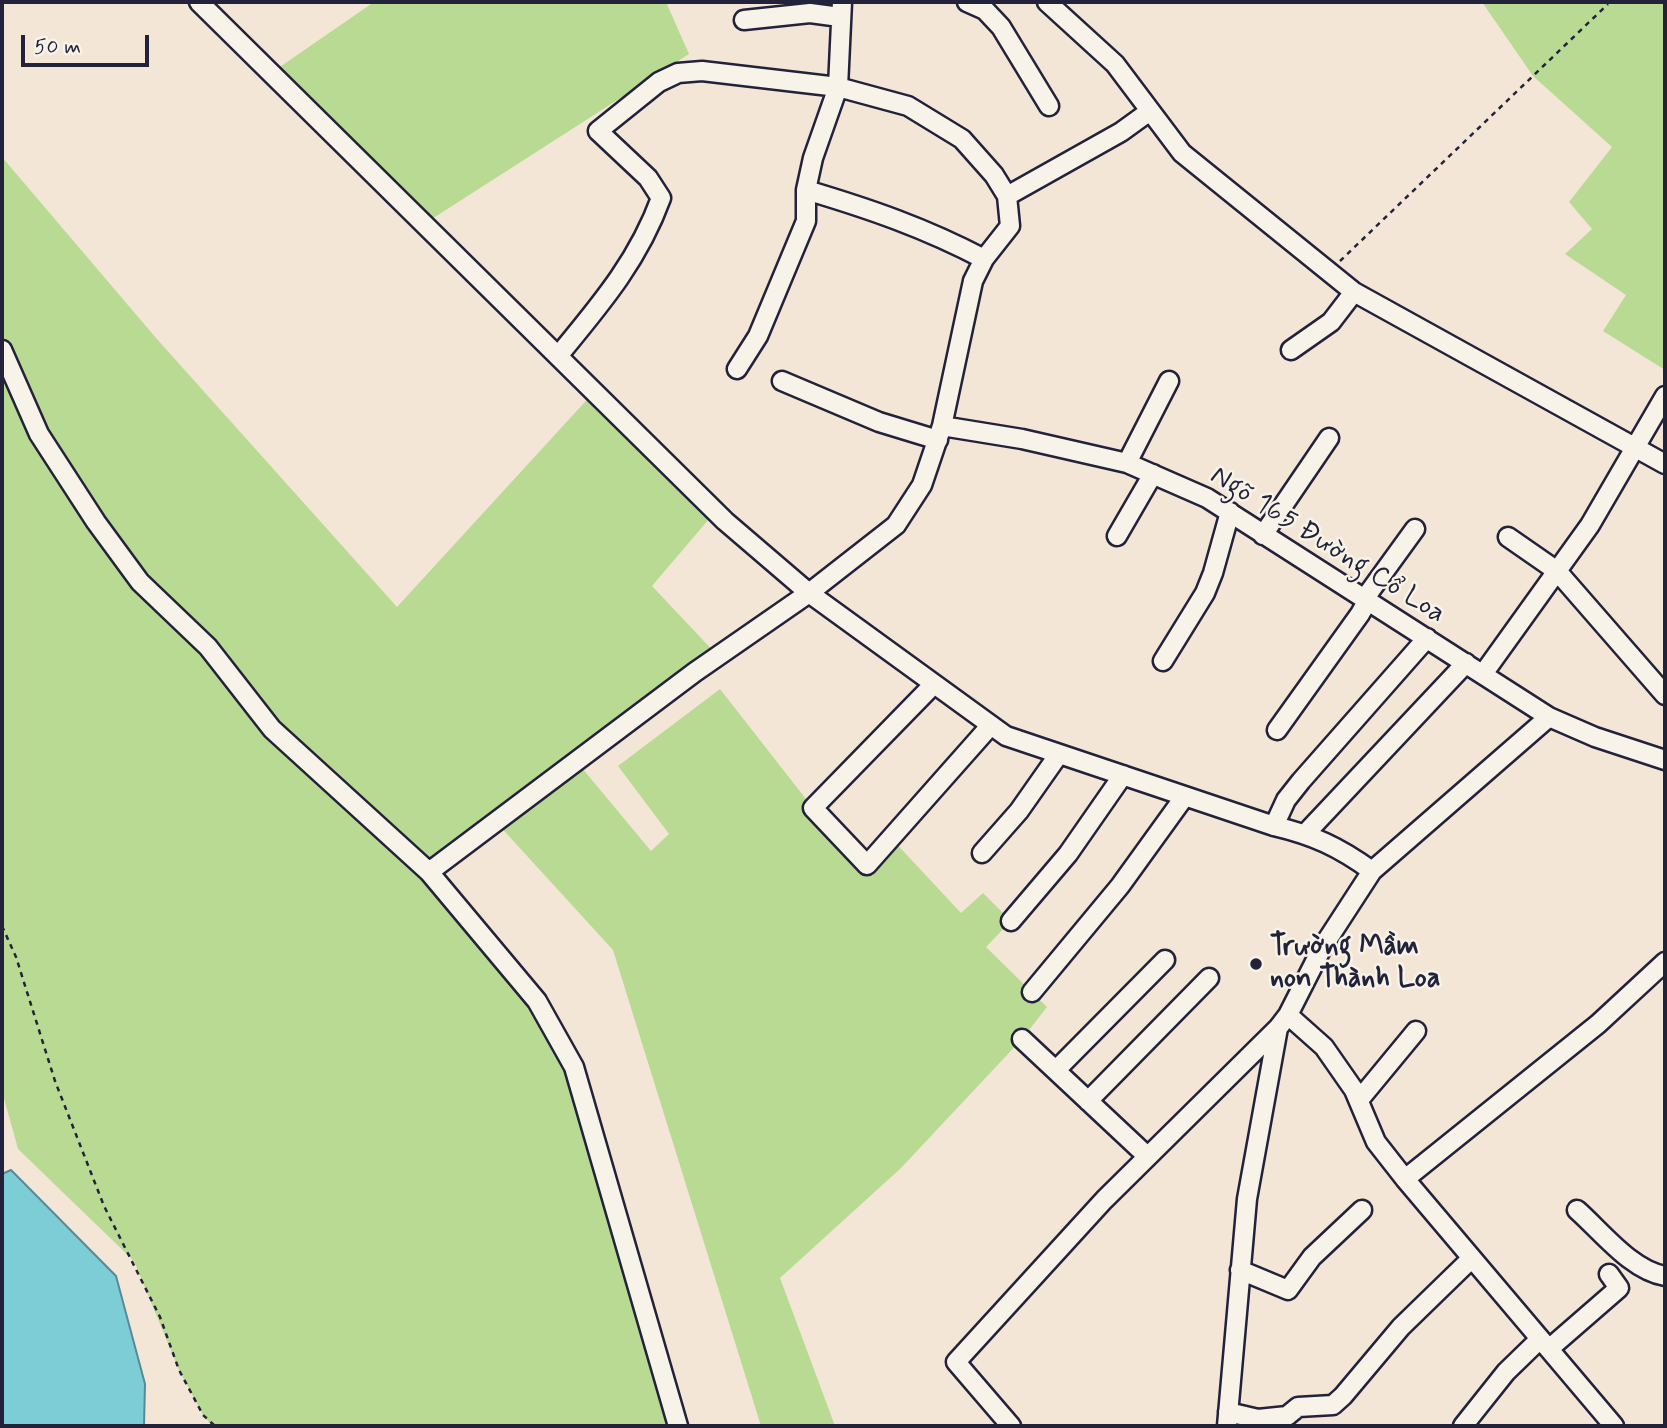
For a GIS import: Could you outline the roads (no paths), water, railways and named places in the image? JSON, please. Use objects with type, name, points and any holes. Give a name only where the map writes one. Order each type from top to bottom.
[{"type":"street","points":[[199,2],[725,521],[809,593],[1006,736],[1274,826],[1306,833],[1343,850],[1371,871]]},
{"type":"street","points":[[967,2],[987,6],[1049,106]]},
{"type":"street","points":[[1047,2],[1115,64],[1182,153],[1354,292],[1665,464]]},
{"type":"street","points":[[737,369],[758,336],[806,221],[806,190],[813,158],[838,87],[841,9],[744,20]]},
{"type":"street","points":[[429,872],[695,672],[809,593],[896,525],[922,485],[940,433],[973,281],[984,259],[1010,226],[1007,196],[994,175],[962,139],[908,106],[838,87],[702,71],[678,73],[659,82],[598,131],[648,178],[661,198],[652,224],[615,287],[558,356]]},
{"type":"street","points":[[1007,196],[1121,132],[1150,111]]},
{"type":"street","points":[[806,190],[877,211],[945,239],[984,259]]},
{"type":"street","points":[[1291,350],[1331,322],[1354,292]]},
{"type":"street","points":[[2,350],[39,434],[96,522],[140,582],[208,647],[272,729],[429,872],[537,1001],[573,1068],[678,1426]]},
{"type":"street","name":"Ngõ 165 Đường Cổ Loa","points":[[782,381],[879,422],[940,433],[1022,439],[1127,463],[1153,474],[1230,512],[1549,717],[1595,737],[1665,760]]},
{"type":"street","points":[[1127,463],[1170,381]]},
{"type":"street","points":[[1483,674],[1590,525],[1665,396]]},
{"type":"street","points":[[1263,535],[1329,438]]},
{"type":"street","points":[[1117,536],[1153,474]]},
{"type":"street","points":[[1163,661],[1205,593],[1230,512]]},
{"type":"street","points":[[1277,730],[1360,614],[1367,599],[1415,529]]},
{"type":"street","points":[[1508,537],[1557,571],[1665,695]]},
{"type":"street","points":[[1274,826],[1286,800],[1301,781],[1427,638]]},
{"type":"street","points":[[1306,833],[1466,663]]},
{"type":"street","points":[[934,684],[813,808],[867,865],[991,725]]},
{"type":"street","points":[[1472,1258],[1401,1327],[1333,1405],[1297,1407],[1287,1416],[1228,1419],[1247,1199],[1283,1021],[1322,948],[1371,871],[1549,717]]},
{"type":"street","points":[[982,853],[1019,811],[1059,754]]},
{"type":"street","points":[[1011,921],[1068,854],[1123,775]]},
{"type":"street","points":[[1032,992],[1120,886],[1185,796]]},
{"type":"street","points":[[1056,1070],[1165,960]]},
{"type":"street","points":[[1405,1179],[1598,1024],[1665,962]]},
{"type":"street","points":[[1088,1101],[1209,978]]},
{"type":"street","points":[[1283,1021],[1324,1047],[1359,1100],[1376,1142],[1615,1426]]},
{"type":"street","points":[[1011,1426],[956,1362],[1104,1200],[1283,1021]]},
{"type":"street","points":[[1359,1100],[1416,1031]]},
{"type":"street","points":[[1022,1039],[1147,1156]]},
{"type":"street","points":[[1240,1270],[1288,1290],[1312,1257],[1362,1210]]},
{"type":"street","points":[[1577,1210],[1632,1259],[1665,1276]]},
{"type":"street","points":[[1463,1426],[1506,1372],[1619,1288],[1609,1274]]},
{"type":"water","points":[[11,1170],[116,1276],[145,1384],[144,1426],[2,1426],[2,1174]]},
{"type":"place","name":"Trường Mầm non Thành Loa","points":[[1256,964]]}]
